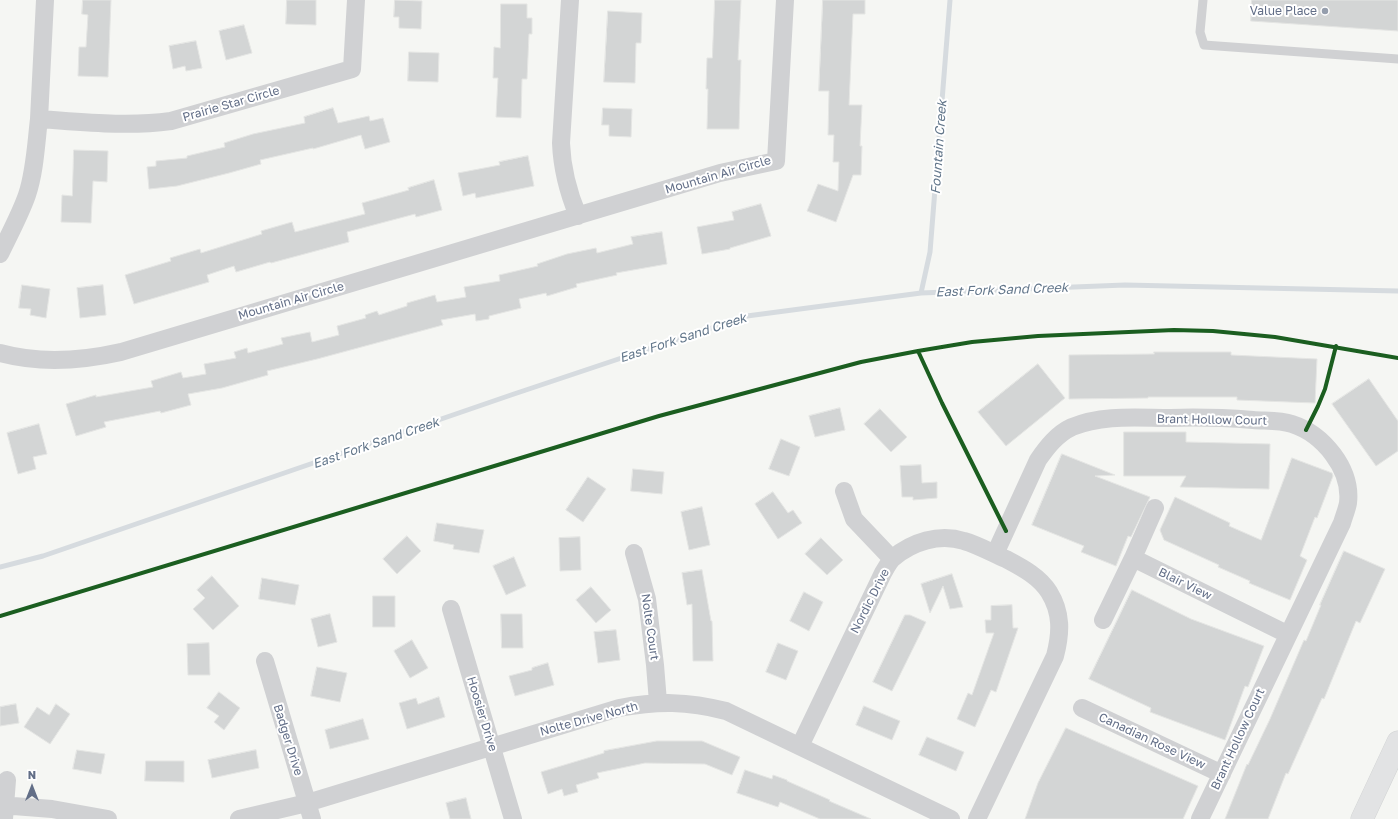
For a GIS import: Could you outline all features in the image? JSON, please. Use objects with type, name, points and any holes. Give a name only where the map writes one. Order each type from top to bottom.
[{"type":"highway","points":[[1362,819],[1398,742]]},
{"type":"street","points":[[0,254],[18,218],[27,194],[36,148],[46,0]]},
{"type":"street","name":"Prairie Star Circle","points":[[39,119],[131,124],[171,121],[352,69],[356,0]]},
{"type":"street","points":[[570,0],[561,155],[565,178],[578,216]]},
{"type":"street","name":"Mountain Air Circle","points":[[0,353],[26,358],[75,360],[121,352],[720,174],[776,161],[785,0]]},
{"type":"street","name":"Brant Hollow Court","points":[[995,554],[1038,460],[1057,436],[1086,422],[1107,419],[1202,417],[1274,421],[1292,424],[1306,430],[1319,439],[1333,454],[1342,470],[1347,487],[1348,503],[1342,523],[1287,634],[1200,819]]},
{"type":"street","points":[[844,491],[854,519],[892,559]]},
{"type":"street","points":[[1103,620],[1155,508]]},
{"type":"street","name":"Nordic Drive","points":[[800,746],[879,580],[892,559],[919,542],[948,538],[964,540],[1023,568],[1037,578],[1048,591],[1056,607],[1060,638],[1055,656],[977,819]]},
{"type":"street","name":"Nolte Court","points":[[634,553],[647,599],[654,652],[658,702]]},
{"type":"street","name":"Blair View","points":[[1133,558],[1287,634]]},
{"type":"street","name":"Hoosier Drive","points":[[450,609],[513,819]]},
{"type":"street","name":"Badger Drive","points":[[265,660],[310,811]]},
{"type":"street","name":"Nolte Drive North","points":[[239,819],[310,811],[492,747],[619,708],[658,702],[683,702],[704,705],[726,711],[951,819]]},
{"type":"street","name":"Canadian Rose View","points":[[1082,708],[1222,774]]},
{"type":"street","points":[[7,780],[3,810],[52,809],[108,819]]},
{"type":"lane","points":[[1203,0],[1200,32],[1204,45],[1398,59]]},
{"type":"building","points":[[83,0],[111,0],[108,77],[78,76],[79,47],[86,47],[88,15],[82,14]]},
{"type":"building","points":[[287,0],[316,0],[316,25],[286,24]]},
{"type":"building","points":[[395,0],[422,1],[421,29],[399,28],[399,17],[394,17]]},
{"type":"building","points":[[715,0],[741,0],[738,60],[741,60],[739,129],[707,129],[707,58],[712,58]]},
{"type":"building","points":[[823,0],[865,0],[865,14],[853,14],[849,105],[862,105],[860,146],[862,146],[861,175],[853,175],[836,222],[807,211],[818,184],[838,191],[839,162],[833,162],[834,135],[828,135],[829,91],[819,91]]},
{"type":"building","name":"Value Place","points":[[1252,0],[1398,0],[1398,31],[1251,21]]},
{"type":"building","points":[[501,4],[527,4],[527,18],[532,18],[532,34],[529,34],[527,79],[522,79],[521,118],[496,117],[498,78],[493,78],[494,47],[500,48]]},
{"type":"building","points":[[608,11],[642,13],[641,43],[636,43],[635,83],[604,82]]},
{"type":"building","points":[[244,25],[252,53],[226,60],[219,31]]},
{"type":"building","points":[[196,41],[202,68],[186,71],[185,66],[173,69],[169,46]]},
{"type":"building","points":[[409,52],[439,53],[438,82],[408,81]]},
{"type":"building","points":[[333,108],[338,123],[369,116],[370,121],[383,118],[390,142],[365,149],[361,135],[313,149],[260,160],[261,164],[229,173],[177,186],[149,189],[147,167],[156,166],[156,161],[187,158],[187,156],[225,147],[224,143],[253,134],[305,123],[304,117]]},
{"type":"building","points":[[603,108],[632,109],[631,137],[609,136],[609,125],[602,125]]},
{"type":"building","points":[[74,150],[108,151],[107,182],[93,181],[91,223],[61,222],[62,195],[72,196]]},
{"type":"building","points":[[528,156],[534,186],[476,198],[475,193],[463,196],[458,173],[500,165],[499,162]]},
{"type":"building","points":[[434,180],[442,210],[416,217],[415,214],[347,232],[349,242],[271,263],[270,262],[236,272],[234,266],[207,275],[209,282],[134,304],[125,275],[171,261],[170,258],[200,249],[201,253],[262,234],[261,231],[292,222],[295,232],[365,214],[362,203],[409,190],[408,188]]},
{"type":"building","points":[[761,204],[771,236],[730,249],[702,254],[697,227],[734,220],[732,212]]},
{"type":"building","points":[[662,232],[667,264],[616,273],[617,275],[576,284],[577,287],[547,296],[546,293],[519,299],[521,308],[489,316],[489,319],[476,321],[475,314],[441,320],[443,325],[267,371],[268,375],[222,388],[188,394],[191,405],[161,413],[160,411],[104,422],[106,427],[76,436],[66,404],[96,395],[96,397],[153,387],[151,381],[181,372],[183,378],[206,374],[204,364],[236,358],[234,352],[247,348],[248,353],[283,344],[281,338],[310,332],[312,342],[339,335],[337,326],[366,318],[365,315],[377,311],[379,315],[407,306],[407,303],[435,295],[437,302],[466,297],[464,287],[500,281],[499,275],[538,266],[537,264],[567,254],[596,248],[597,253],[633,244],[631,237]]},
{"type":"building","points":[[22,285],[50,289],[46,318],[30,315],[31,309],[19,308]]},
{"type":"building","points":[[103,285],[106,315],[80,318],[77,288]]},
{"type":"building","points":[[1154,352],[1231,352],[1231,355],[1317,359],[1315,403],[1237,400],[1237,397],[1069,399],[1069,355],[1154,354]]},
{"type":"building","points":[[1038,364],[1065,398],[1006,446],[978,412]]},
{"type":"building","points":[[1369,379],[1398,421],[1398,451],[1376,466],[1332,404]]},
{"type":"building","points":[[840,408],[845,430],[815,437],[809,416]]},
{"type":"building","points":[[880,409],[907,437],[891,452],[864,424]]},
{"type":"building","points":[[39,424],[47,454],[33,457],[36,469],[18,474],[7,433]]},
{"type":"building","points":[[1124,432],[1186,432],[1186,442],[1270,444],[1269,489],[1180,487],[1186,476],[1124,476]]},
{"type":"building","points":[[781,439],[800,447],[789,476],[769,469]]},
{"type":"building","points":[[1062,454],[1115,475],[1095,476],[1150,497],[1131,537],[1128,536],[1116,566],[1081,552],[1084,546],[1032,525]]},
{"type":"building","points":[[1292,458],[1332,473],[1333,476],[1317,518],[1315,517],[1300,556],[1307,560],[1290,600],[1249,583],[1250,581],[1218,567],[1219,565],[1164,540],[1160,530],[1175,497],[1230,523],[1229,526],[1261,540]]},
{"type":"building","points":[[921,465],[922,483],[937,482],[937,498],[913,500],[913,497],[902,497],[900,466]]},
{"type":"building","points":[[633,469],[664,472],[662,494],[631,491]]},
{"type":"building","points":[[588,477],[606,489],[583,522],[566,510]]},
{"type":"building","points":[[773,492],[788,513],[793,510],[802,523],[778,539],[755,504]]},
{"type":"building","points":[[702,507],[710,545],[689,550],[681,512]]},
{"type":"building","points":[[437,523],[484,530],[479,553],[453,549],[454,545],[434,541]]},
{"type":"building","points":[[407,536],[421,551],[397,574],[383,559]]},
{"type":"building","points":[[580,537],[581,570],[560,571],[559,538]]},
{"type":"building","points":[[821,538],[843,560],[827,575],[805,554]]},
{"type":"building","points":[[1344,551],[1385,569],[1360,623],[1356,621],[1324,699],[1322,698],[1288,774],[1286,773],[1268,819],[1225,819],[1247,764],[1248,765],[1270,719],[1304,640],[1306,641]]},
{"type":"building","points":[[514,557],[526,586],[506,595],[493,566]]},
{"type":"building","points":[[702,570],[712,621],[713,661],[693,661],[692,604],[687,605],[682,573]]},
{"type":"building","points":[[952,574],[963,607],[950,609],[943,586],[930,613],[921,584]]},
{"type":"building","points":[[212,576],[239,606],[213,630],[193,609],[205,598],[197,590]]},
{"type":"building","points":[[262,578],[299,585],[295,605],[259,599]]},
{"type":"building","points":[[591,587],[611,610],[596,623],[576,600]]},
{"type":"building","points":[[1132,590],[1191,619],[1264,646],[1248,687],[1245,686],[1225,740],[1150,712],[1151,708],[1089,679]]},
{"type":"building","points":[[804,592],[823,602],[809,631],[790,621]]},
{"type":"building","points":[[373,596],[395,596],[395,627],[373,627]]},
{"type":"building","points":[[1012,605],[1013,628],[1018,628],[996,692],[991,690],[975,727],[957,719],[968,693],[972,695],[994,633],[986,633],[985,620],[991,620],[991,606]]},
{"type":"building","points":[[330,614],[337,642],[318,647],[311,619]]},
{"type":"building","points":[[501,614],[522,614],[523,648],[502,648]]},
{"type":"building","points":[[905,615],[910,615],[926,622],[892,691],[873,682]]},
{"type":"building","points":[[616,630],[620,660],[598,663],[594,632]]},
{"type":"building","points":[[412,640],[428,668],[410,678],[394,651]]},
{"type":"building","points":[[209,643],[210,675],[188,675],[187,644]]},
{"type":"building","points":[[778,643],[798,651],[786,680],[766,672]]},
{"type":"building","points":[[548,663],[554,685],[515,696],[509,676],[532,670],[532,668]]},
{"type":"building","points":[[317,667],[347,673],[340,702],[311,696]]},
{"type":"building","points":[[219,692],[240,708],[224,730],[214,722],[219,716],[207,708]]},
{"type":"building","points":[[439,697],[445,717],[407,729],[399,703],[416,698],[418,704]]},
{"type":"building","points":[[16,704],[19,723],[0,726],[0,707]]},
{"type":"building","points":[[56,704],[70,714],[50,744],[24,727],[37,707],[49,715]]},
{"type":"building","points":[[864,706],[900,721],[892,740],[856,725]]},
{"type":"building","points":[[363,719],[369,739],[330,749],[325,730]]},
{"type":"building","points":[[1066,728],[1198,786],[1183,819],[1025,819],[1038,783]]},
{"type":"building","points":[[927,737],[964,752],[956,771],[919,755]]},
{"type":"building","points":[[657,741],[702,741],[740,757],[732,775],[705,764],[645,763],[597,773],[599,778],[576,785],[578,792],[564,796],[562,789],[548,794],[541,772],[604,753],[604,751]]},
{"type":"building","points":[[77,750],[105,754],[101,774],[73,769]]},
{"type":"building","points":[[256,750],[259,768],[212,778],[208,760]]},
{"type":"building","points":[[146,761],[184,761],[184,782],[145,781]]},
{"type":"building","points":[[745,770],[772,779],[773,775],[787,780],[830,800],[829,801],[871,819],[820,819],[780,802],[778,807],[737,793]]},
{"type":"building","points":[[466,798],[471,819],[450,819],[446,803]]},
{"type":"waterway","name":"Fountain Creek","points":[[921,293],[930,252],[950,0]]},
{"type":"waterway","name":"East Fork Sand Creek","points":[[0,567],[43,556],[511,395],[747,316],[921,293],[1125,285],[1398,291]]},
{"type":"cycle path","points":[[0,616],[659,416],[861,362],[918,351],[972,342],[1038,336],[1174,330],[1213,331],[1275,337],[1398,358]]},
{"type":"cycle path","points":[[1306,430],[1325,389],[1336,346]]},
{"type":"cycle path","points":[[918,351],[942,403],[1006,531]]},
{"type":"place","name":"Value Place","points":[[1325,11]]}]
